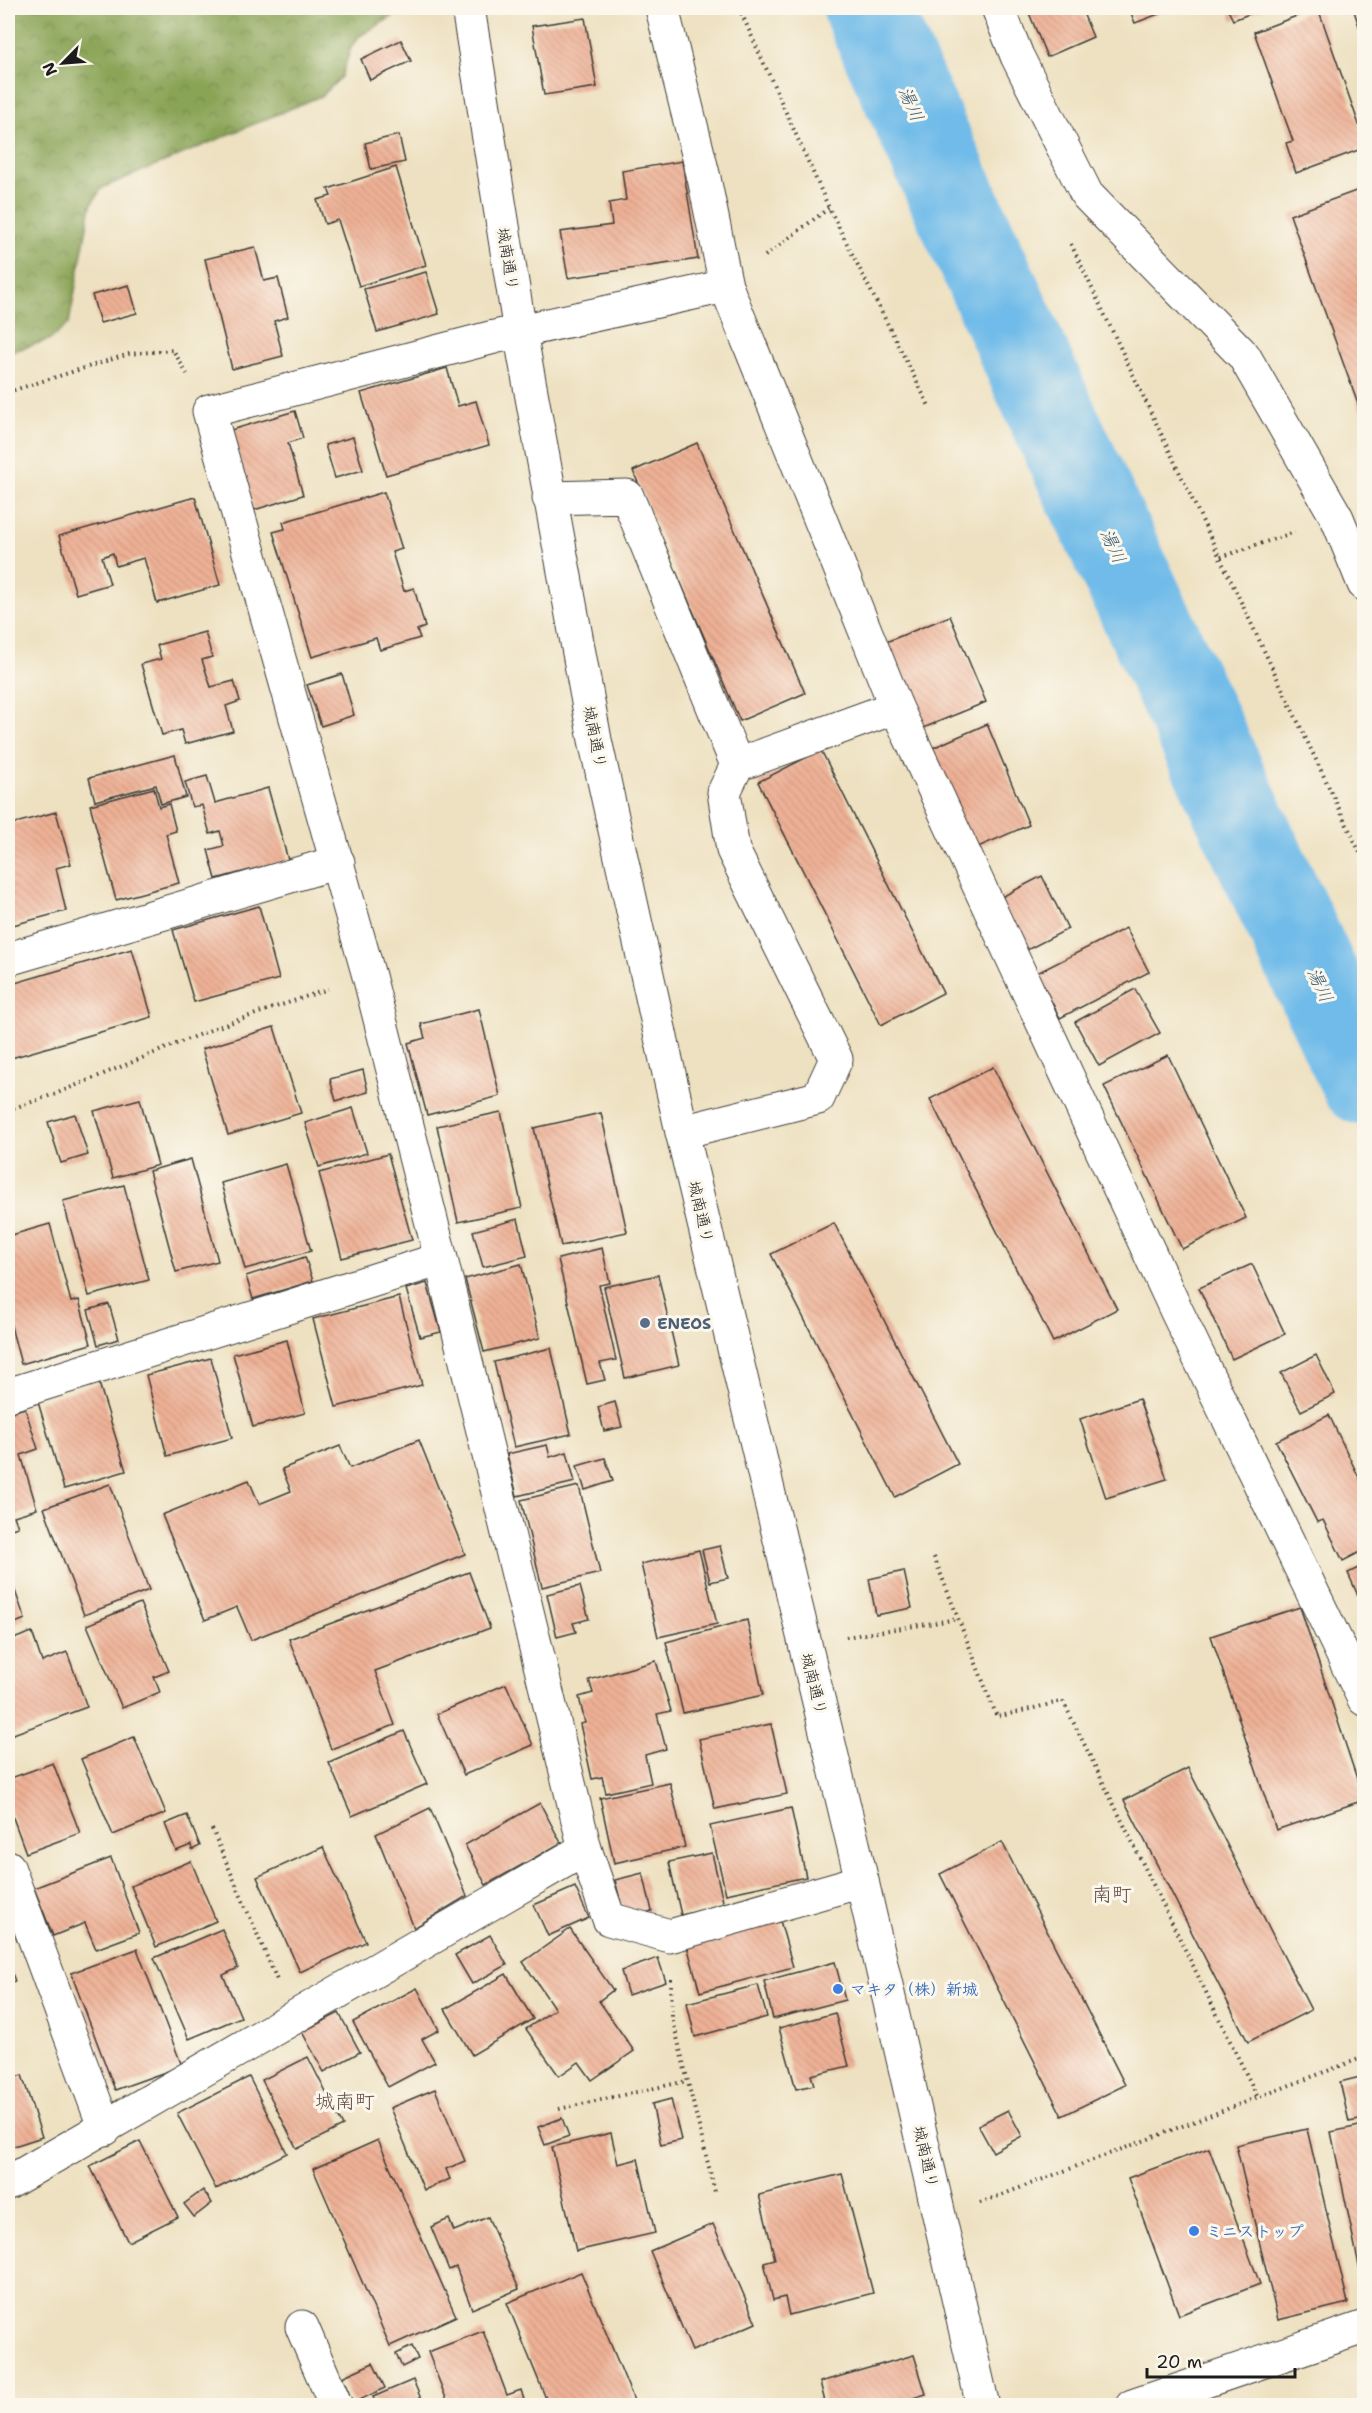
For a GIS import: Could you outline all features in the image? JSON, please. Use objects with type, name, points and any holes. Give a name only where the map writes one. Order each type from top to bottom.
[{"type":"street","name":"城南通り","points":[[468,8],[520,332],[595,740],[682,1132],[862,1881],[983,2406]]},
{"type":"street","points":[[662,8],[704,178],[726,286],[896,707],[1177,1312],[1365,1699]]},
{"type":"street","points":[[998,8],[1017,56],[1086,195],[1244,356],[1337,518],[1365,584]]},
{"type":"street","points":[[726,286],[520,332],[209,411],[369,976],[441,1258],[585,1849],[609,1919],[670,1936],[862,1881]]},
{"type":"street","points":[[549,498],[627,496],[737,765]]},
{"type":"street","points":[[682,1132],[818,1098],[836,1059],[734,850],[724,792],[737,765],[896,707]]},
{"type":"street","points":[[8,959],[338,862]]},
{"type":"street","points":[[8,1395],[441,1258]]},
{"type":"street","points":[[8,2183],[105,2129],[585,1849]]},
{"type":"street","points":[[8,1867],[105,2129]]},
{"type":"street","points":[[302,2326],[336,2406]]},
{"type":"street","points":[[1132,2406],[1365,2327]]},
{"type":"path","points":[[739,8],[829,208],[929,406]]},
{"type":"path","points":[[726,286],[829,208]]},
{"type":"path","points":[[1070,241],[1365,861]]},
{"type":"path","points":[[8,392],[129,354],[174,350],[209,411]]},
{"type":"path","points":[[8,1110],[55,1094],[215,1028],[369,976]]},
{"type":"path","points":[[934,1557],[997,1717],[1063,1701],[1258,2098]]},
{"type":"path","points":[[804,1644],[958,1619]]},
{"type":"path","points":[[212,1829],[294,2019]]},
{"type":"path","points":[[670,1936],[672,2017],[715,2192]]},
{"type":"path","points":[[940,2218],[1365,2058]]},
{"type":"path","points":[[559,2109],[687,2081]]},
{"type":"green space","points":[[8,8],[407,8],[358,37],[351,48],[341,77],[323,95],[102,188],[91,205],[69,323],[51,339],[8,353]]},
{"type":"building","points":[[1027,8],[1081,8],[1093,37],[1047,57]]},
{"type":"building","points":[[1129,8],[1163,8],[1164,12],[1135,23]]},
{"type":"building","points":[[1227,8],[1265,8],[1233,20]]},
{"type":"building","points":[[1318,8],[1364,139],[1364,148],[1296,173],[1286,143],[1293,141],[1254,32]]},
{"type":"building","points":[[1353,8],[1364,8],[1364,41]]},
{"type":"building","points":[[585,18],[597,87],[544,95],[532,26]]},
{"type":"building","points":[[401,40],[411,61],[370,80],[361,59]]},
{"type":"building","points":[[399,135],[405,162],[371,169],[365,143]]},
{"type":"building","points":[[682,161],[698,259],[568,278],[560,232],[612,225],[609,203],[626,200],[622,171]]},
{"type":"building","points":[[396,167],[426,265],[359,286],[338,220],[325,224],[317,200],[331,196],[328,189]]},
{"type":"building","points":[[1364,188],[1364,421],[1290,215]]},
{"type":"building","points":[[255,247],[264,281],[278,278],[288,317],[274,321],[283,356],[232,369],[205,259]]},
{"type":"building","points":[[426,272],[439,314],[377,332],[364,289]]},
{"type":"building","points":[[129,285],[137,313],[100,323],[92,295]]},
{"type":"building","points":[[447,368],[458,406],[476,401],[489,445],[386,475],[361,393]]},
{"type":"building","points":[[295,411],[303,438],[288,443],[303,495],[254,510],[231,430]]},
{"type":"building","points":[[353,437],[363,470],[335,478],[325,445]]},
{"type":"building","points":[[697,443],[805,693],[740,721],[633,471]]},
{"type":"building","points":[[384,492],[402,549],[392,552],[404,591],[414,588],[425,627],[417,630],[420,638],[380,650],[376,638],[312,657],[273,532],[285,529],[283,522]]},
{"type":"building","points":[[195,497],[220,585],[157,603],[144,558],[116,566],[113,553],[102,557],[110,584],[76,594],[59,536]]},
{"type":"building","points":[[950,616],[986,702],[916,731],[881,644]]},
{"type":"building","points":[[205,632],[212,657],[202,660],[211,687],[234,681],[240,701],[226,706],[233,731],[185,744],[181,730],[162,735],[141,664],[161,659],[157,645]]},
{"type":"building","points":[[342,674],[354,715],[321,726],[307,685]]},
{"type":"building","points":[[987,724],[1029,825],[971,850],[928,750]]},
{"type":"building","points":[[821,750],[943,993],[881,1025],[758,782]]},
{"type":"building","points":[[175,755],[186,797],[161,804],[156,785],[95,801],[89,778]]},
{"type":"building","points":[[207,776],[215,803],[268,788],[288,860],[216,879],[208,850],[224,846],[220,831],[210,834],[202,805],[192,807],[185,782]]},
{"type":"building","points":[[154,788],[159,807],[169,804],[176,831],[166,834],[179,883],[116,900],[90,805]]},
{"type":"building","points":[[56,812],[71,864],[56,868],[66,911],[9,926],[8,825]]},
{"type":"building","points":[[1042,876],[1068,929],[1019,954],[992,902]]},
{"type":"building","points":[[259,906],[279,979],[194,1002],[173,930]]},
{"type":"building","points":[[1126,928],[1149,972],[1060,1018],[1037,973]]},
{"type":"building","points":[[132,949],[152,1017],[8,1059],[8,985]]},
{"type":"building","points":[[1135,989],[1160,1033],[1099,1066],[1075,1022]]},
{"type":"building","points":[[479,1009],[500,1096],[427,1115],[408,1043],[425,1038],[421,1024]]},
{"type":"building","points":[[274,1027],[301,1113],[228,1135],[202,1049]]},
{"type":"building","points":[[1168,1055],[1246,1218],[1182,1249],[1104,1086]]},
{"type":"building","points":[[993,1067],[1117,1309],[1053,1342],[930,1099]]},
{"type":"building","points":[[363,1070],[368,1092],[336,1101],[330,1079]]},
{"type":"building","points":[[140,1099],[158,1165],[113,1178],[94,1111]]},
{"type":"building","points":[[353,1108],[367,1153],[319,1167],[305,1123]]},
{"type":"building","points":[[501,1112],[522,1208],[458,1222],[437,1126]]},
{"type":"building","points":[[601,1113],[627,1232],[561,1246],[534,1128]]},
{"type":"building","points":[[75,1114],[88,1155],[61,1163],[48,1122]]},
{"type":"building","points":[[388,1154],[412,1240],[342,1258],[319,1173]]},
{"type":"building","points":[[191,1159],[218,1261],[176,1272],[149,1171]]},
{"type":"building","points":[[286,1164],[311,1251],[245,1269],[221,1183]]},
{"type":"building","points":[[124,1185],[149,1280],[89,1296],[63,1201]]},
{"type":"building","points":[[518,1219],[527,1256],[483,1267],[473,1231]]},
{"type":"building","points":[[834,1223],[958,1464],[895,1497],[771,1254]]},
{"type":"building","points":[[50,1224],[71,1302],[79,1300],[91,1344],[21,1364],[8,1315],[8,1236]]},
{"type":"building","points":[[602,1248],[610,1283],[599,1285],[616,1360],[600,1363],[605,1380],[587,1384],[558,1259]]},
{"type":"building","points":[[305,1257],[313,1281],[253,1299],[246,1276]]},
{"type":"building","points":[[521,1264],[540,1338],[484,1352],[465,1279]]},
{"type":"building","points":[[1252,1264],[1285,1334],[1232,1359],[1199,1288]]},
{"type":"building","points":[[658,1275],[679,1365],[625,1378],[604,1287]]},
{"type":"building","points":[[427,1283],[441,1332],[420,1337],[406,1289]]},
{"type":"building","points":[[399,1297],[422,1385],[336,1407],[313,1319]]},
{"type":"building","points":[[109,1304],[119,1339],[98,1345],[88,1310]]},
{"type":"building","points":[[287,1340],[305,1413],[253,1427],[233,1354]]},
{"type":"building","points":[[551,1348],[571,1434],[514,1447],[494,1362]]},
{"type":"building","points":[[1316,1355],[1335,1394],[1301,1411],[1281,1373]]},
{"type":"building","points":[[211,1358],[232,1438],[167,1456],[146,1375]]},
{"type":"building","points":[[99,1383],[126,1471],[64,1489],[38,1402]]},
{"type":"building","points":[[1139,1399],[1167,1479],[1106,1498],[1080,1419]]},
{"type":"building","points":[[615,1402],[622,1427],[604,1431],[598,1407]]},
{"type":"building","points":[[25,1408],[38,1449],[21,1455],[37,1509],[14,1516],[18,1527],[8,1530],[8,1413]]},
{"type":"building","points":[[1329,1415],[1364,1488],[1364,1550],[1343,1561],[1323,1520],[1317,1522],[1276,1441]]},
{"type":"building","points":[[419,1440],[465,1554],[251,1640],[237,1607],[205,1620],[162,1515],[249,1480],[259,1504],[291,1491],[282,1469],[340,1446],[350,1468]]},
{"type":"building","points":[[547,1445],[550,1457],[567,1452],[575,1482],[517,1496],[507,1454]]},
{"type":"building","points":[[605,1458],[613,1481],[585,1490],[577,1466]]},
{"type":"building","points":[[110,1484],[149,1590],[84,1615],[44,1508]]},
{"type":"building","points":[[579,1486],[600,1573],[542,1587],[521,1500]]},
{"type":"building","points":[[720,1546],[728,1578],[710,1582],[702,1550]]},
{"type":"building","points":[[699,1550],[717,1624],[658,1637],[641,1564]]},
{"type":"building","points":[[1364,1565],[1364,1609],[1348,1573]]},
{"type":"building","points":[[8,1571],[25,1619],[8,1626]]},
{"type":"building","points":[[904,1571],[912,1608],[876,1615],[869,1579]]},
{"type":"building","points":[[469,1572],[490,1628],[375,1671],[395,1725],[331,1749],[289,1639]]},
{"type":"building","points":[[580,1586],[589,1619],[573,1623],[576,1632],[557,1637],[547,1594]]},
{"type":"building","points":[[140,1603],[169,1671],[154,1677],[160,1692],[122,1708],[87,1625]]},
{"type":"building","points":[[1300,1607],[1364,1800],[1276,1830],[1211,1636]]},
{"type":"building","points":[[747,1620],[763,1695],[683,1713],[666,1642]]},
{"type":"building","points":[[32,1632],[42,1662],[67,1652],[87,1707],[8,1736],[8,1641]]},
{"type":"building","points":[[656,1661],[671,1711],[657,1714],[666,1749],[645,1755],[651,1783],[606,1793],[602,1777],[592,1779],[580,1724],[585,1723],[579,1697],[593,1693],[589,1680]]},
{"type":"building","points":[[506,1684],[533,1745],[464,1775],[437,1714]]},
{"type":"building","points":[[771,1724],[787,1794],[715,1809],[699,1739]]},
{"type":"building","points":[[404,1731],[427,1784],[352,1816],[329,1763]]},
{"type":"building","points":[[134,1737],[166,1813],[113,1835],[81,1759]]},
{"type":"building","points":[[53,1763],[80,1833],[26,1853],[8,1804],[8,1779]]},
{"type":"building","points":[[1188,1768],[1311,2010],[1248,2042],[1124,1800]]},
{"type":"building","points":[[670,1783],[685,1847],[614,1863],[600,1798]]},
{"type":"building","points":[[540,1803],[561,1843],[486,1885],[465,1845]]},
{"type":"building","points":[[430,1808],[467,1896],[414,1928],[376,1834]]},
{"type":"building","points":[[791,1808],[806,1877],[726,1894],[710,1826]]},
{"type":"building","points":[[187,1815],[200,1846],[192,1850],[191,1845],[176,1851],[165,1824]]},
{"type":"building","points":[[1002,1842],[1125,2085],[1062,2116],[940,1874]]},
{"type":"building","points":[[323,1847],[366,1942],[300,1972],[257,1877]]},
{"type":"building","points":[[712,1853],[724,1906],[681,1915],[669,1862]]},
{"type":"building","points":[[111,1858],[139,1933],[96,1949],[85,1923],[53,1936],[34,1888]]},
{"type":"building","points":[[191,1861],[216,1921],[156,1947],[131,1886]]},
{"type":"building","points":[[643,1873],[652,1911],[625,1919],[615,1880]]},
{"type":"building","points":[[575,1887],[589,1918],[548,1936],[534,1905]]},
{"type":"building","points":[[779,1917],[793,1967],[700,1992],[686,1942]]},
{"type":"building","points":[[222,1929],[238,1968],[223,1975],[241,2017],[189,2039],[154,1958]]},
{"type":"building","points":[[570,1929],[613,1990],[599,2001],[634,2051],[592,2080],[579,2062],[559,2076],[526,2029],[555,2009],[523,1962]]},
{"type":"building","points":[[490,1935],[507,1965],[472,1984],[455,1955]]},
{"type":"building","points":[[137,1949],[182,2066],[115,2090],[71,1973]]},
{"type":"building","points":[[658,1958],[666,1982],[628,1995],[621,1971]]},
{"type":"building","points":[[835,1962],[845,2000],[773,2019],[764,1981]]},
{"type":"building","points":[[8,1963],[15,1981],[8,1984]]},
{"type":"building","points":[[506,1974],[533,2019],[472,2055],[445,2009]]},
{"type":"building","points":[[758,1985],[767,2017],[695,2037],[687,2003]]},
{"type":"building","points":[[417,1988],[439,2030],[422,2039],[435,2062],[388,2087],[353,2022]]},
{"type":"building","points":[[339,2013],[360,2052],[324,2072],[302,2032]]},
{"type":"building","points":[[835,2013],[849,2066],[811,2075],[814,2085],[796,2089],[779,2028]]},
{"type":"building","points":[[308,2057],[343,2126],[297,2149],[262,2080]]},
{"type":"building","points":[[8,2074],[10,2079],[22,2075],[42,2137],[8,2148]]},
{"type":"building","points":[[1364,2076],[1364,2119],[1349,2122],[1340,2082]]},
{"type":"building","points":[[249,2077],[287,2153],[216,2189],[177,2113]]},
{"type":"building","points":[[435,2089],[465,2161],[446,2169],[450,2179],[424,2190],[390,2108]]},
{"type":"building","points":[[671,2099],[681,2140],[661,2145],[652,2104]]},
{"type":"building","points":[[1008,2110],[1022,2136],[993,2152],[978,2125]]},
{"type":"building","points":[[562,2118],[569,2136],[545,2145],[538,2127]]},
{"type":"building","points":[[1364,2125],[1364,2285],[1363,2285],[1331,2132]]},
{"type":"building","points":[[1307,2129],[1348,2303],[1278,2320],[1236,2145]]},
{"type":"building","points":[[611,2133],[618,2164],[638,2159],[655,2233],[576,2251],[552,2147]]},
{"type":"building","points":[[378,2140],[456,2316],[390,2346],[313,2169]]},
{"type":"building","points":[[140,2141],[178,2217],[128,2242],[90,2166]]},
{"type":"building","name":"ミニストップ","points":[[1209,2148],[1260,2284],[1179,2315],[1128,2178]]},
{"type":"building","points":[[842,2174],[873,2293],[789,2315],[785,2297],[773,2300],[764,2262],[775,2259],[759,2195]]},
{"type":"building","points":[[203,2190],[212,2203],[194,2217],[184,2204]]},
{"type":"building","points":[[488,2217],[519,2289],[472,2309],[456,2267],[449,2270],[431,2227],[449,2219],[454,2231]]},
{"type":"building","points":[[713,2224],[756,2323],[692,2351],[650,2251]]},
{"type":"building","points":[[581,2272],[635,2403],[627,2406],[549,2406],[507,2303]]},
{"type":"building","points":[[483,2331],[507,2395],[521,2390],[526,2406],[449,2406],[428,2352]]},
{"type":"building","points":[[412,2346],[418,2359],[402,2367],[396,2354]]},
{"type":"building","points":[[914,2355],[926,2394],[887,2406],[826,2406],[820,2382]]},
{"type":"building","points":[[373,2363],[385,2388],[353,2403],[342,2377]]},
{"type":"building","points":[[413,2380],[424,2406],[377,2406],[373,2397]]},
{"type":"waterway","name":"湯川","points":[[867,8],[1056,424],[1364,1081]]},
{"type":"place","name":"ENEOS","points":[[645,1323]]},
{"type":"place","name":"マキタ（株）新城","points":[[838,1989]]},
{"type":"place","name":"ミニストップ","points":[[1194,2231]]},
{"type":"district","name":"南町","points":[[1112,1894]]},
{"type":"district","name":"城南町","points":[[345,2101]]}]
